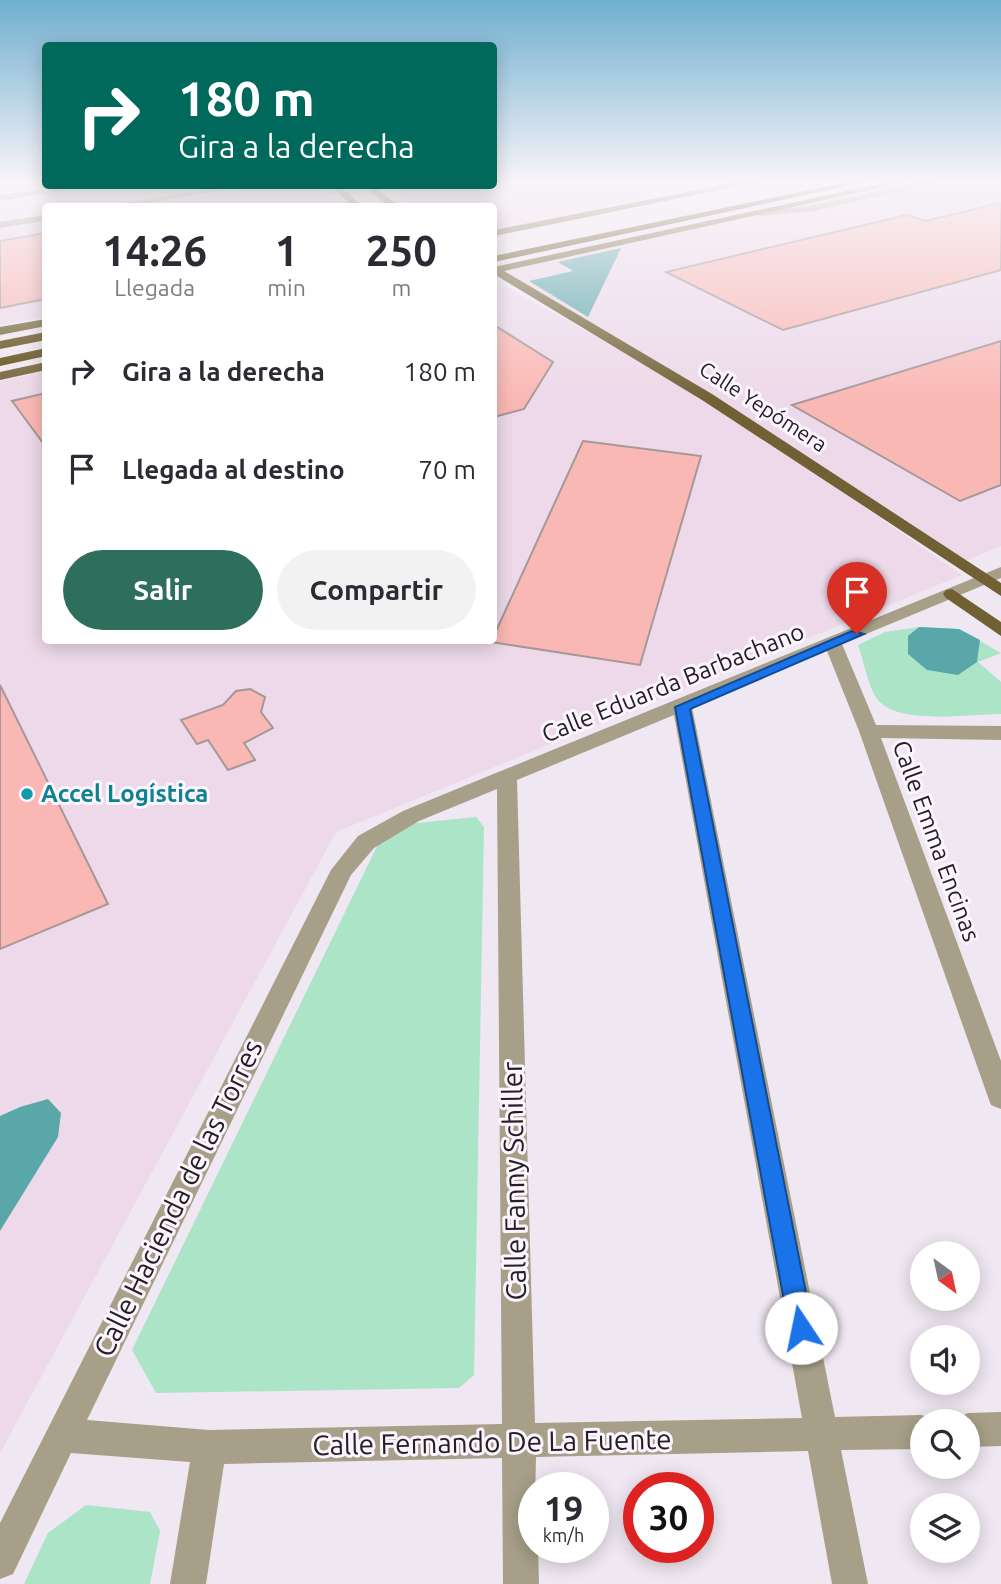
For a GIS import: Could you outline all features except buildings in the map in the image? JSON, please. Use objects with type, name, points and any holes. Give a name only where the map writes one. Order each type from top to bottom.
[{"type":"highway","points":[[497,257],[518,253]]},
{"type":"highway","points":[[0,345],[42,337]]},
{"type":"highway","points":[[0,362],[42,353]]},
{"type":"main road","points":[[497,269],[572,253]]},
{"type":"main road","name":"Calle Yepómera","points":[[497,272],[707,397],[996,581]]},
{"type":"main road","points":[[0,331],[42,323]]},
{"type":"main road","points":[[0,376],[42,367]]},
{"type":"main road","points":[[952,594],[1001,631]]},
{"type":"street","name":"Calle Eduarda Barbachano","points":[[366,842],[394,824],[952,594],[996,581]]},
{"type":"street","name":"Calle Emma Encinas","points":[[833,644],[869,730],[1001,1097]]},
{"type":"street","points":[[682,707],[850,1584]]},
{"type":"street","points":[[869,730],[1001,733]]},
{"type":"street","name":"Calle Fanny Schiller","points":[[508,778],[521,1584]]},
{"type":"street","name":"Calle Hacienda de las Torres","points":[[0,1561],[342,870],[366,842]]},
{"type":"street","points":[[980,1430],[1001,1429]]},
{"type":"street","name":"Calle Fernando De La Fuente","points":[[62,1435],[209,1447],[821,1437],[910,1433]]},
{"type":"street","points":[[188,1584],[209,1447]]},
{"type":"shaded area","points":[[0,253],[42,253],[42,317],[0,325]]},
{"type":"shaded area","points":[[583,253],[1001,253],[1001,546],[965,561],[744,424],[962,575],[336,832],[0,1453],[0,381],[42,372],[42,644],[497,644],[497,282],[667,376],[499,271]]},
{"type":"green space","points":[[919,627],[959,629],[1001,653],[978,662],[1001,682],[1001,714],[919,716],[889,708],[879,701],[869,682],[858,645],[885,632]]},
{"type":"green space","points":[[476,817],[484,827],[474,1375],[459,1388],[156,1393],[132,1350],[383,834],[398,825]]},
{"type":"green space","points":[[86,1505],[150,1512],[160,1531],[150,1584],[24,1584],[48,1533]]},
{"type":"water","points":[[599,253],[619,253],[588,317],[529,281],[573,271],[558,262]]},
{"type":"water","points":[[919,627],[959,629],[980,640],[977,662],[958,675],[927,670],[908,654],[908,636]]},
{"type":"water","points":[[48,1099],[61,1113],[58,1137],[0,1231],[0,1116]]},
{"type":"place","name":"Accel Logística","points":[[27,794]]},
{"type":"route","points":[[801,1328],[682,707],[857,634]]}]
